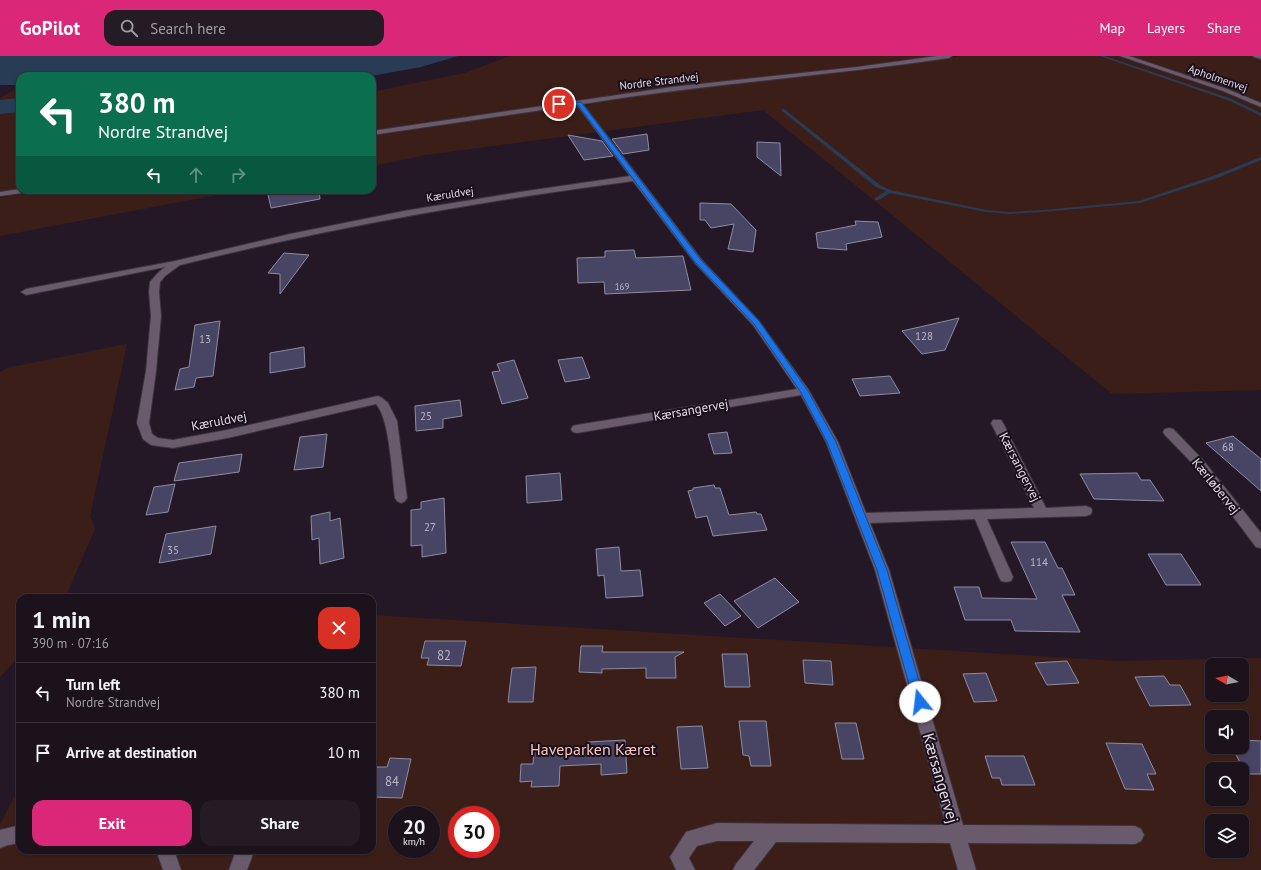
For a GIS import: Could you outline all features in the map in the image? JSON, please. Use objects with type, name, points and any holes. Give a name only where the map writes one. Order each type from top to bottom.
[{"type":"street","name":"Nordre Strandvej","points":[[376,132],[559,104],[579,103],[949,56]]},
{"type":"street","name":"Apholmenvej","points":[[1123,56],[1225,90],[1261,104]]},
{"type":"street","points":[[1256,56],[1261,57]]},
{"type":"street","name":"Kærsangervej","points":[[579,103],[698,261],[756,322],[804,391],[832,442],[882,570],[967,870]]},
{"type":"street","name":"Kæruldvej","points":[[26,292],[177,263],[312,231],[416,211],[635,178]]},
{"type":"street","points":[[0,194],[16,192]]},
{"type":"street","name":"Kæruldvej","points":[[177,263],[162,274],[155,282],[155,325],[151,371],[143,423],[147,436],[155,442],[173,444],[227,434],[378,400],[384,406],[391,421],[401,498]]},
{"type":"street","name":"Kærsangervej","points":[[577,429],[804,391]]},
{"type":"street","name":"Kærsangervej","points":[[997,423],[1042,512]]},
{"type":"street","name":"Kærløbervej","points":[[1169,432],[1199,463],[1261,543]]},
{"type":"street","name":"Kærsangervej","points":[[862,518],[1086,511]]},
{"type":"street","points":[[979,514],[1006,577]]},
{"type":"street","name":"Kærsangervej","points":[[686,870],[679,857],[692,838],[717,832],[1135,835]]},
{"type":"street","points":[[742,870],[772,833]]},
{"type":"street","points":[[0,839],[6,836],[16,835]]},
{"type":"street","points":[[166,854],[172,870]]},
{"type":"street","points":[[238,870],[244,854]]},
{"type":"green space","points":[[510,56],[937,56],[570,101],[376,131],[376,91],[464,73]]},
{"type":"green space","points":[[960,56],[1117,56],[1220,91],[1261,107],[1261,390],[1112,394],[763,110],[426,155],[376,165],[376,135],[568,105],[582,106],[596,102],[784,77],[923,62]]},
{"type":"green space","points":[[1128,56],[1261,56],[1261,103]]},
{"type":"green space","points":[[16,89],[16,190],[0,192],[0,98]]},
{"type":"green space","points":[[24,194],[222,194],[0,236],[0,198]]},
{"type":"green space","points":[[127,344],[90,516],[95,529],[67,594],[16,594],[16,660],[0,677],[0,372],[7,368]]},
{"type":"green space","name":"Haveparken Kæret","points":[[376,615],[1117,661],[1205,659],[1205,702],[1249,702],[1249,658],[1261,658],[1261,870],[0,870],[0,824],[16,794],[16,854],[376,854]]},
{"type":"water","points":[[0,56],[458,56],[421,67],[376,75],[376,72],[16,72],[16,85],[0,85]]},
{"type":"building","points":[[647,134],[649,150],[623,154],[612,139]]},
{"type":"building","points":[[568,135],[602,141],[613,156],[584,160]]},
{"type":"building","points":[[757,142],[780,143],[781,176],[757,157]]},
{"type":"building","points":[[268,194],[319,194],[320,199],[271,208]]},
{"type":"building","points":[[700,203],[731,204],[756,230],[753,252],[728,249],[734,224],[711,228],[705,220],[700,220]]},
{"type":"building","points":[[855,221],[878,222],[882,237],[846,244],[847,250],[818,248],[816,233],[856,225]]},
{"type":"building","points":[[634,250],[636,258],[683,256],[691,290],[605,294],[604,282],[578,283],[577,258],[605,257],[605,251]]},
{"type":"building","points":[[284,253],[309,255],[280,294],[280,274],[268,273]]},
{"type":"building","points":[[959,318],[945,350],[922,354],[902,331]]},
{"type":"building","points":[[220,321],[213,376],[196,378],[194,387],[175,390],[180,369],[189,367],[195,325]]},
{"type":"building","points":[[304,347],[305,367],[270,373],[270,353]]},
{"type":"building","points":[[582,357],[590,378],[565,382],[558,360]]},
{"type":"building","points":[[514,360],[528,398],[502,404],[492,372],[500,371],[497,364]]},
{"type":"building","points":[[890,376],[900,393],[860,396],[852,379]]},
{"type":"building","points":[[460,400],[462,416],[443,419],[443,428],[416,431],[415,406]]},
{"type":"building","points":[[727,432],[732,453],[714,454],[708,434]]},
{"type":"building","points":[[327,434],[323,467],[294,470],[300,437]]},
{"type":"building","points":[[1233,436],[1261,459],[1261,491],[1206,443]]},
{"type":"building","points":[[242,454],[239,472],[174,481],[179,463]]},
{"type":"building","points":[[560,473],[562,500],[527,503],[526,476]]},
{"type":"building","points":[[1137,473],[1141,480],[1150,480],[1164,501],[1094,499],[1080,474]]},
{"type":"building","points":[[175,484],[168,512],[146,515],[154,487]]},
{"type":"building","points":[[714,485],[715,488],[720,488],[729,515],[756,512],[757,514],[761,514],[767,530],[713,536],[707,516],[696,518],[688,491],[693,490],[693,488]]},
{"type":"building","points":[[444,498],[446,553],[422,557],[422,545],[411,546],[411,510],[421,509],[421,502]]},
{"type":"building","points":[[330,512],[330,521],[340,518],[344,558],[320,564],[319,538],[312,540],[311,516]]},
{"type":"building","points":[[216,526],[211,554],[159,563],[166,534]]},
{"type":"building","points":[[1011,542],[1045,542],[1058,568],[1062,568],[1075,595],[1062,595],[1080,632],[1015,631],[1011,620],[965,620],[954,587],[979,587],[982,598],[1037,599]]},
{"type":"building","points":[[619,547],[621,571],[640,570],[643,596],[606,598],[604,575],[598,576],[596,549]]},
{"type":"building","points":[[1148,554],[1181,554],[1201,585],[1166,585]]},
{"type":"building","points":[[775,578],[799,602],[758,628],[734,601]]},
{"type":"building","points":[[720,594],[741,616],[725,626],[704,603]]},
{"type":"building","points":[[425,641],[466,641],[461,666],[427,665],[429,658],[421,658]]},
{"type":"building","points":[[581,646],[603,646],[602,652],[684,652],[675,657],[676,678],[646,678],[646,668],[602,669],[602,673],[579,672]]},
{"type":"building","points":[[722,654],[747,654],[750,687],[725,687]]},
{"type":"building","points":[[803,660],[831,661],[833,685],[805,683]]},
{"type":"building","points":[[1067,661],[1079,683],[1047,685],[1035,663]]},
{"type":"building","points":[[536,667],[533,702],[508,702],[512,668]]},
{"type":"building","points":[[986,673],[997,701],[974,702],[963,674]]},
{"type":"building","points":[[1164,676],[1170,685],[1180,685],[1191,705],[1150,706],[1135,677]]},
{"type":"building","points":[[739,721],[766,721],[771,766],[751,766],[749,756],[743,755]]},
{"type":"building","points":[[835,723],[856,723],[864,759],[842,759]]},
{"type":"building","points":[[702,726],[708,768],[681,769],[677,727]]},
{"type":"building","points":[[625,740],[627,773],[601,775],[601,764],[560,766],[559,786],[531,787],[532,781],[520,782],[521,764],[533,764],[534,750],[588,749],[588,742]]},
{"type":"building","points":[[1249,740],[1261,741],[1261,774],[1249,774],[1249,762],[1240,762],[1236,754],[1249,754]]},
{"type":"building","points":[[1106,743],[1142,744],[1156,774],[1147,774],[1154,790],[1125,789]]},
{"type":"building","points":[[985,756],[1024,756],[1035,785],[1002,785],[1000,778],[992,778]]},
{"type":"building","points":[[390,758],[411,759],[402,798],[376,797],[377,767],[387,767]]},
{"type":"waterway","points":[[1102,56],[1231,100],[1261,115]]},
{"type":"waterway","points":[[0,107],[16,105]]},
{"type":"waterway","points":[[783,110],[878,186],[889,191]]},
{"type":"waterway","points":[[889,191],[986,211],[1009,213],[1043,211],[1140,202],[1218,176],[1261,158]]},
{"type":"waterway","points":[[877,199],[889,191]]},
{"type":"route","points":[[559,104],[579,103],[698,261],[756,322],[804,391],[832,442],[882,570],[920,702]]}]
